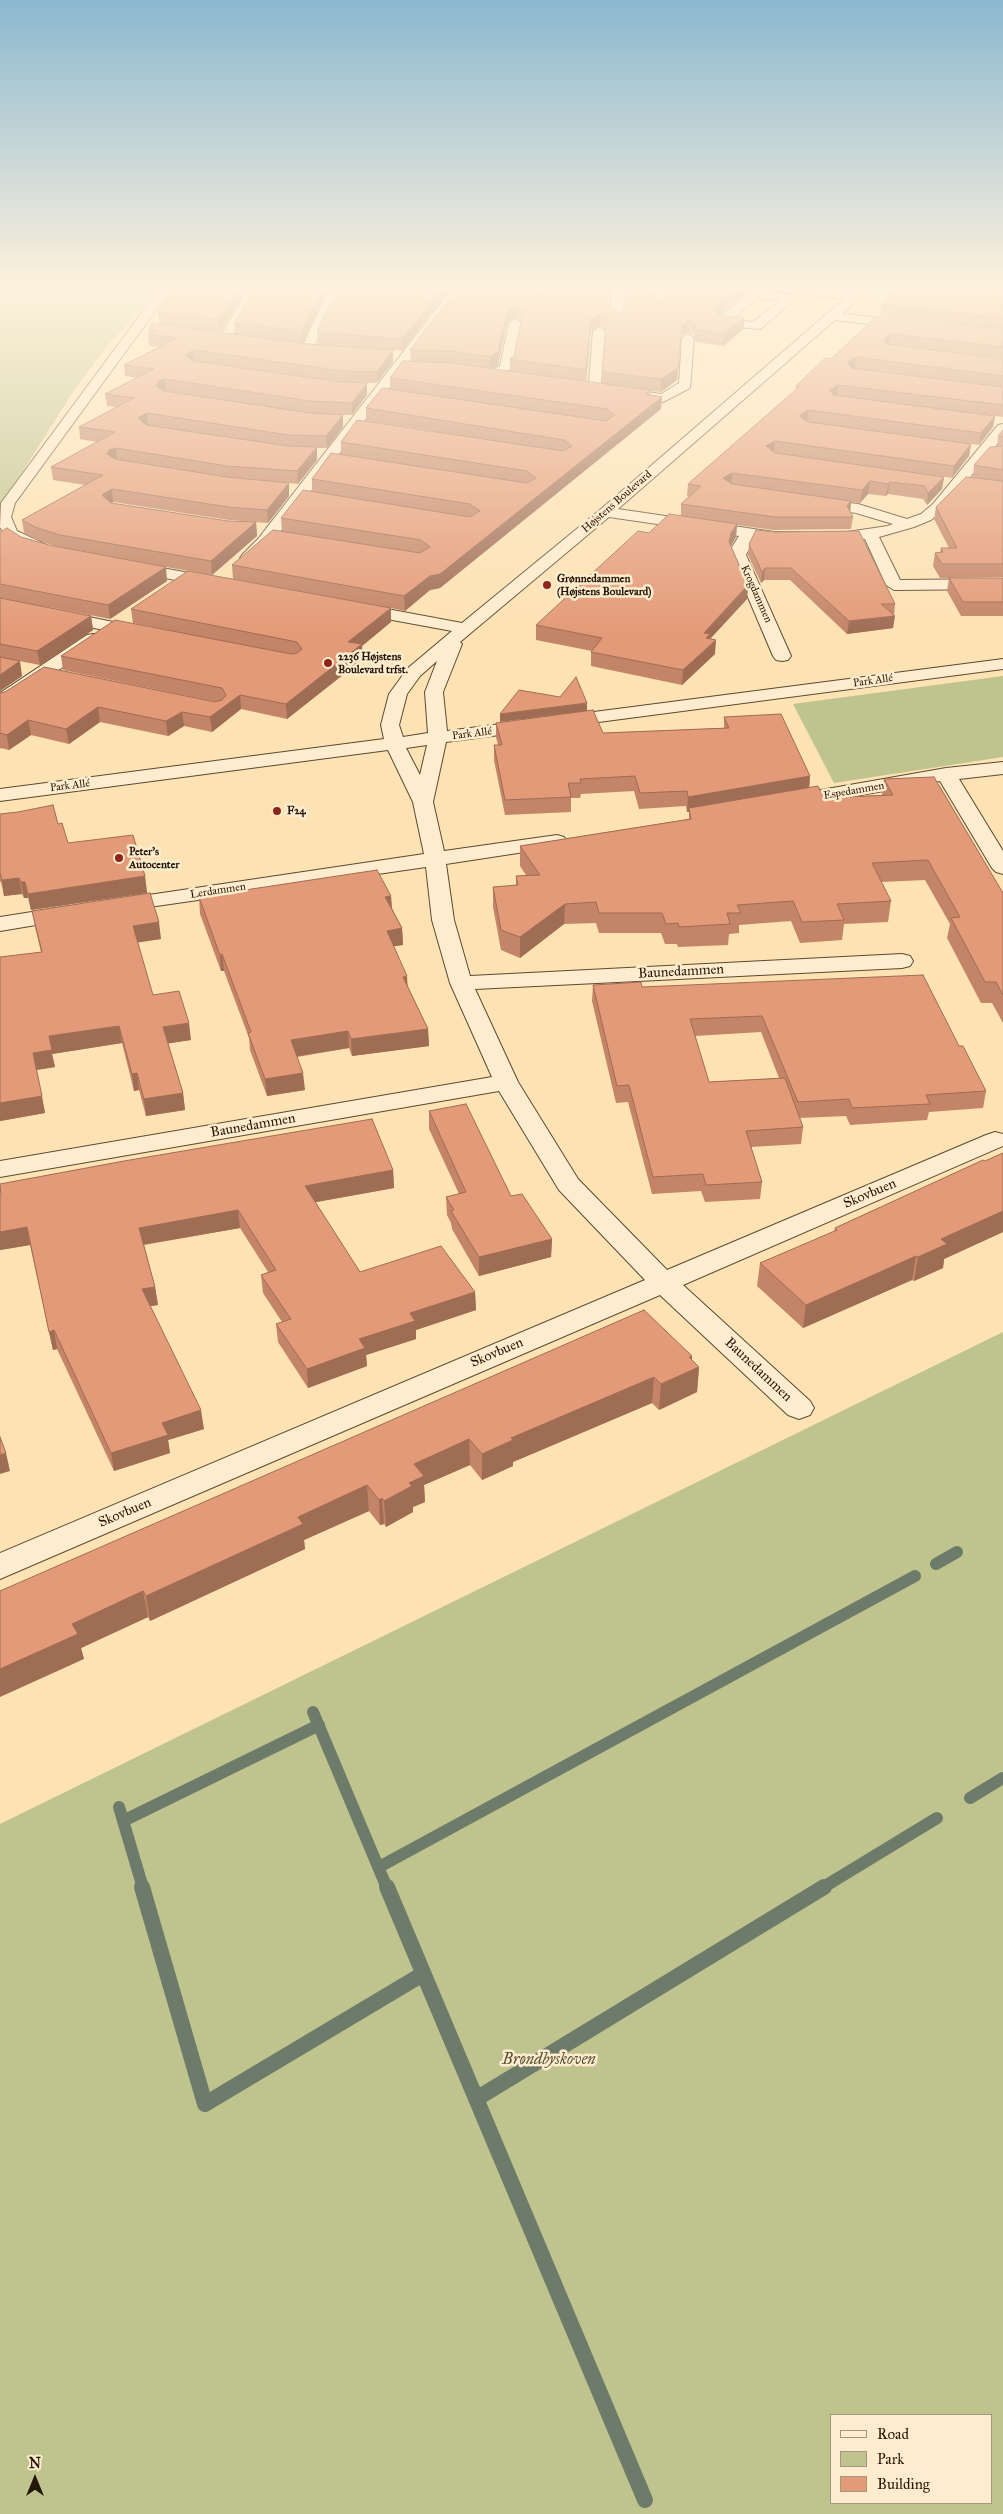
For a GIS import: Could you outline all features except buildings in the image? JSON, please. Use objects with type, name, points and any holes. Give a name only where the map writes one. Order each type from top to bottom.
[{"type":"street","points":[[58,554],[30,545],[11,534],[3,517],[8,503],[83,401]]},
{"type":"street","points":[[113,564],[216,583],[233,576],[270,533],[372,401]]},
{"type":"street","name":"Højstens Boulevard","points":[[395,744],[390,725],[398,694],[414,672],[606,512],[734,401]]},
{"type":"street","points":[[338,420],[374,428]]},
{"type":"street","points":[[987,421],[1003,423]]},
{"type":"street","points":[[606,512],[750,534],[799,538],[870,534],[909,524],[926,516],[938,507],[1003,428]]},
{"type":"street","points":[[964,450],[1003,455]]},
{"type":"street","points":[[314,454],[348,462]]},
{"type":"street","points":[[937,483],[977,484]]},
{"type":"street","points":[[285,489],[318,499]]},
{"type":"street","points":[[802,501],[858,509],[909,524]]},
{"type":"street","name":"Krogdammen","points":[[750,534],[740,547],[738,555],[782,656]]},
{"type":"street","points":[[870,534],[894,585],[1003,584]]},
{"type":"street","points":[[170,589],[186,578]]},
{"type":"street","points":[[0,604],[159,636]]},
{"type":"street","points":[[342,606],[461,634]]},
{"type":"street","points":[[0,701],[128,616]]},
{"type":"street","name":"Højstens Boulevard","points":[[438,738],[434,692],[461,634]]},
{"type":"street","name":"Park Allé","points":[[0,795],[1003,664]]},
{"type":"street","points":[[17,668],[62,677]]},
{"type":"street","name":"Baunedammen","points":[[423,802],[438,738]]},
{"type":"street","name":"Baunedammen","points":[[395,744],[423,802],[435,857],[443,920],[461,983],[506,1082],[568,1184],[664,1283],[799,1408]]},
{"type":"street","name":"Espedammen","points":[[773,805],[946,774],[1003,768]]},
{"type":"street","points":[[946,774],[1003,868]]},
{"type":"street","points":[[435,857],[580,837]]},
{"type":"street","name":"Lerdammen","points":[[0,924],[435,857]]},
{"type":"street","name":"Baunedammen","points":[[461,983],[902,961]]},
{"type":"street","name":"Baunedammen","points":[[0,1169],[506,1082]]},
{"type":"street","name":"Skovbuen","points":[[0,1567],[995,1140]]},
{"type":"green space","points":[[0,401],[67,401],[0,507]]},
{"type":"green space","points":[[1003,676],[1003,757],[834,783],[793,704]]},
{"type":"green space","name":"Brøndbyskoven","points":[[1003,1332],[1003,2514],[0,2514],[0,1824]]},
{"type":"waterway","points":[[936,1564],[957,1552]]},
{"type":"waterway","points":[[379,1867],[915,1576]]},
{"type":"waterway","points":[[313,1712],[319,1725]]},
{"type":"waterway","points":[[123,1821],[319,1725]]},
{"type":"waterway","points":[[319,1725],[387,1888]]},
{"type":"waterway","points":[[970,1798],[1003,1778]]},
{"type":"waterway","points":[[119,1807],[123,1821]]},
{"type":"waterway","points":[[822,1888],[937,1818]]},
{"type":"waterway","points":[[123,1821],[143,1888]]},
{"type":"waterway","points":[[142,1887],[205,2104],[423,1974]]},
{"type":"waterway","points":[[387,1887],[476,2099]]},
{"type":"waterway","points":[[476,2099],[824,1887]]},
{"type":"waterway","points":[[476,2099],[645,2500]]},
{"type":"place","name":"Grønnedammen (Højstens Boulevard)","points":[[547,585]]},
{"type":"place","name":"2236 Højstens Boulevard trfst.","points":[[328,663]]},
{"type":"place","name":"F24","points":[[277,811]]},
{"type":"place","name":"Peter's Autocenter","points":[[119,858]]}]
